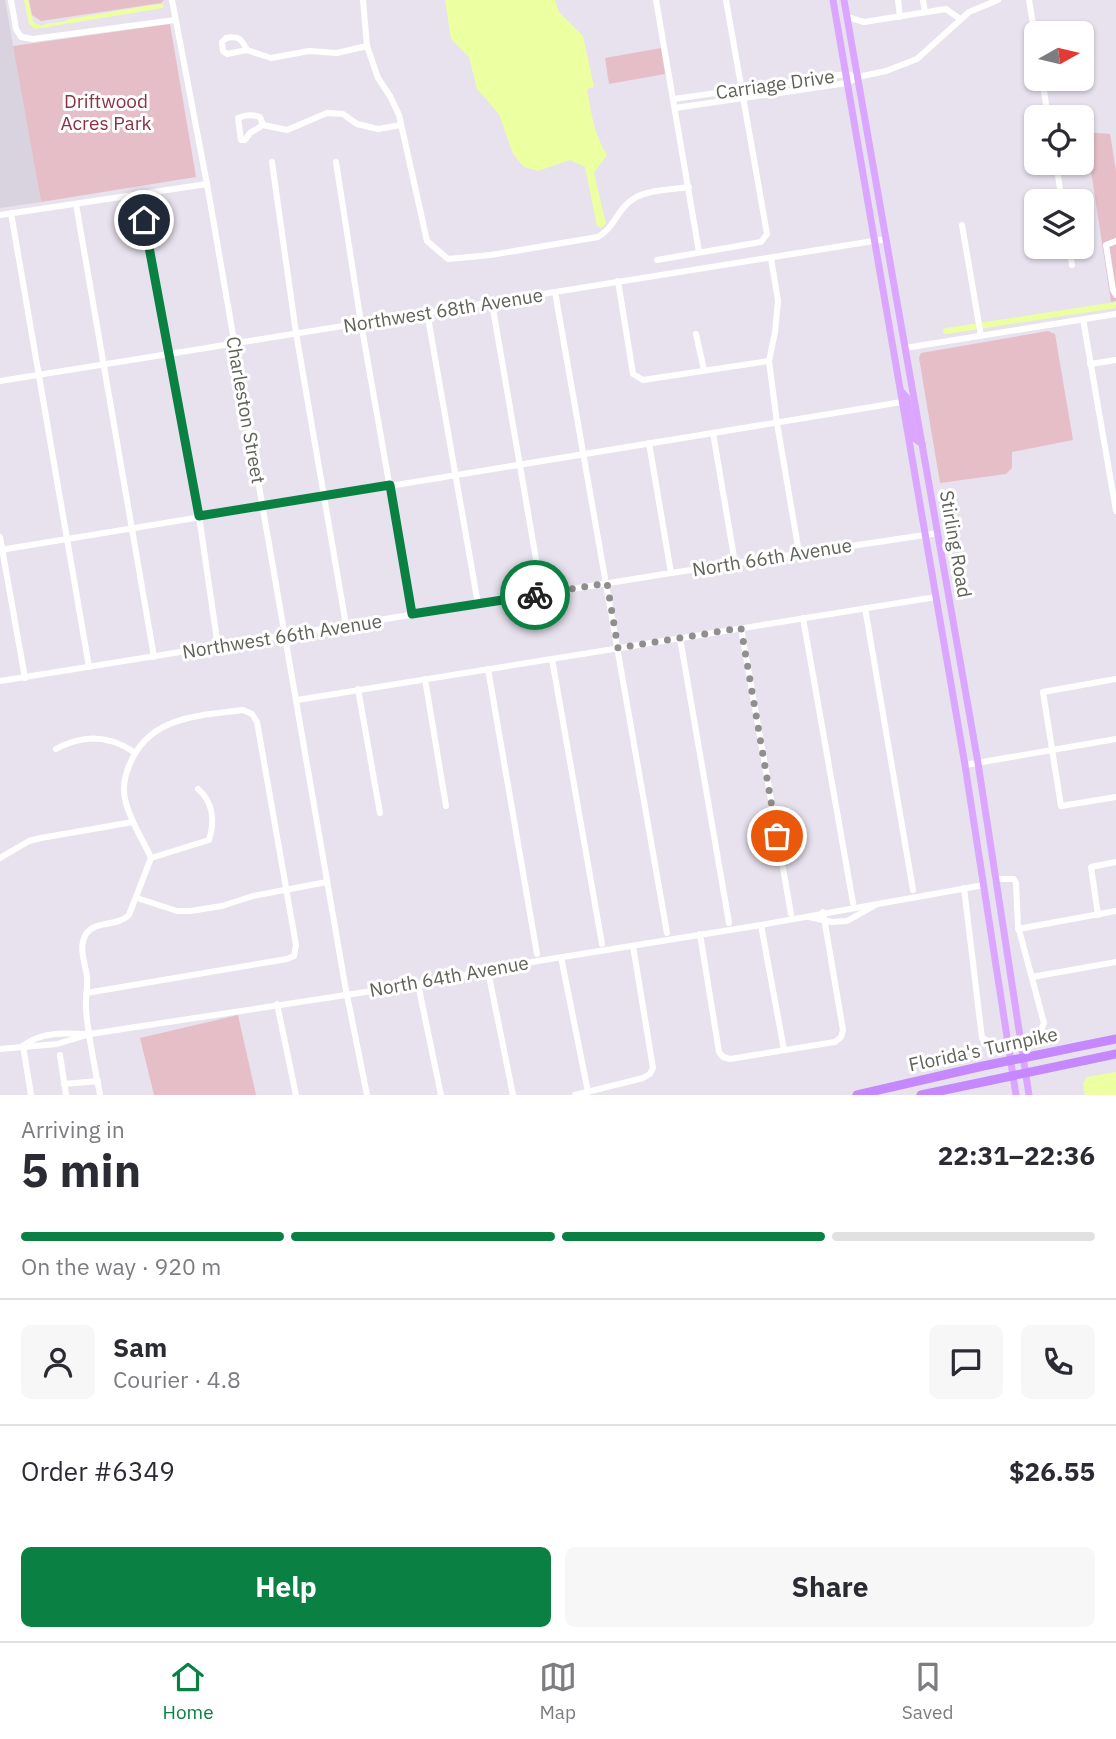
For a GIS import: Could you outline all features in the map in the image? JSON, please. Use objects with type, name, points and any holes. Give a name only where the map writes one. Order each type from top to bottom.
[{"type":"highway","name":"Florida's Turnpike","points":[[857,1095],[1116,1039]]},
{"type":"highway","name":"Florida's Turnpike","points":[[920,1095],[1116,1054]]},
{"type":"main road","name":"Stirling Road","points":[[833,0],[965,765],[1016,1095]]},
{"type":"main road","name":"Stirling Road","points":[[844,0],[978,763],[1029,1095]]},
{"type":"main road","points":[[900,391],[907,398],[914,438],[922,444]]},
{"type":"street","points":[[11,0],[16,29],[21,37],[33,39],[175,20]]},
{"type":"street","name":"Charleston Street","points":[[172,0],[207,184],[346,993],[367,1095]]},
{"type":"street","points":[[363,0],[368,46],[378,78],[390,96],[401,125],[427,241],[448,259],[491,255],[598,237],[610,229],[629,202],[645,194],[689,187]]},
{"type":"street","points":[[656,0],[699,252]]},
{"type":"street","points":[[657,260],[761,243],[767,234],[726,0]]},
{"type":"street","points":[[898,0],[900,16]]},
{"type":"street","points":[[923,0],[925,12]]},
{"type":"street","points":[[858,77],[886,71],[917,59],[969,12],[998,0]]},
{"type":"street","points":[[1029,0],[1032,21]]},
{"type":"street","points":[[847,17],[864,22],[946,9],[960,19]]},
{"type":"street","points":[[247,50],[271,58],[309,51],[337,53],[368,46]]},
{"type":"street","name":"Carriage Drive","points":[[823,82],[846,74],[858,77]]},
{"type":"street","name":"Carriage Drive","points":[[674,99],[823,82],[847,83],[858,77]]},
{"type":"street","name":"Carriage Drive","points":[[675,108],[743,92]]},
{"type":"street","points":[[263,125],[260,117],[256,115],[238,118],[241,140],[245,140],[250,132],[263,125],[287,130],[327,113],[343,114],[357,124],[378,129],[401,125]]},
{"type":"street","points":[[272,162],[296,333],[346,625]]},
{"type":"street","points":[[336,162],[412,614]]},
{"type":"street","points":[[0,215],[207,184]]},
{"type":"street","points":[[140,193],[199,516],[218,647]]},
{"type":"street","points":[[76,204],[154,657]]},
{"type":"street","points":[[11,213],[89,667]]},
{"type":"street","points":[[962,225],[981,336]]},
{"type":"street","name":"Northwest 68th Avenue","points":[[0,381],[886,239]]},
{"type":"street","points":[[1116,241],[1106,245],[1116,295]]},
{"type":"street","points":[[771,258],[778,301],[769,361],[776,423],[799,553]]},
{"type":"street","points":[[1071,259],[1072,265]]},
{"type":"street","points":[[618,281],[633,374],[643,380],[769,361]]},
{"type":"street","points":[[555,292],[667,933]]},
{"type":"street","points":[[492,303],[542,594]]},
{"type":"street","points":[[427,312],[478,604]]},
{"type":"street","points":[[905,348],[1116,314]]},
{"type":"street","points":[[1083,319],[1116,511]]},
{"type":"street","points":[[696,334],[704,370]]},
{"type":"street","points":[[1090,364],[1116,360]]},
{"type":"street","points":[[1,549],[902,402]]},
{"type":"street","points":[[713,433],[735,563]]},
{"type":"street","points":[[649,443],[671,573]]},
{"type":"street","name":"North 66th Avenue","points":[[607,583],[938,533]]},
{"type":"street","points":[[0,537],[25,678]]},
{"type":"street","name":"Northwest 66th Avenue","points":[[0,681],[607,583]]},
{"type":"street","points":[[297,700],[936,597]]},
{"type":"street","points":[[865,608],[914,890]]},
{"type":"street","points":[[803,618],[853,903]]},
{"type":"street","points":[[741,628],[791,914]]},
{"type":"street","points":[[680,638],[729,923]]},
{"type":"street","points":[[552,659],[602,944]]},
{"type":"street","points":[[488,669],[537,954]]},
{"type":"street","points":[[425,679],[446,806]]},
{"type":"street","points":[[1116,679],[1043,692],[1061,806],[1116,797]]},
{"type":"street","points":[[358,690],[380,813]]},
{"type":"street","points":[[86,993],[294,956],[296,945],[287,889],[257,722],[252,714],[243,710],[181,719],[163,726],[134,752],[125,776],[125,803],[151,858],[129,915],[123,921],[94,926],[82,942],[87,979],[86,993],[90,1034],[100,1095]]},
{"type":"street","points":[[56,748],[92,738],[109,738],[134,752]]},
{"type":"street","points":[[965,765],[1116,739]]},
{"type":"street","points":[[151,858],[209,840],[213,829],[210,805],[198,789]]},
{"type":"street","points":[[0,858],[29,841],[134,822]]},
{"type":"street","points":[[1098,915],[1091,867],[1116,862]]},
{"type":"street","points":[[964,888],[982,1038],[995,1045],[1034,1037],[1042,1029],[1043,1018],[1018,929],[1014,879],[995,879]]},
{"type":"street","points":[[137,898],[177,911],[190,911],[327,882]]},
{"type":"street","name":"North 64th Avenue","points":[[0,1049],[23,1046],[34,1038],[60,1033],[90,1034],[418,984],[561,957],[824,916],[984,885]]},
{"type":"street","name":"North 64th Avenue","points":[[824,916],[832,922],[847,921],[884,903]]},
{"type":"street","points":[[1018,929],[1116,912]]},
{"type":"street","points":[[701,934],[719,1052],[730,1059],[835,1042],[841,1037],[843,1030],[824,916]]},
{"type":"street","points":[[761,925],[784,1050]]},
{"type":"street","points":[[575,1095],[643,1078],[650,1074],[653,1068],[633,946]]},
{"type":"street","points":[[561,957],[588,1091]]},
{"type":"street","points":[[1032,977],[1116,962]]},
{"type":"street","points":[[488,971],[513,1095]]},
{"type":"street","points":[[418,984],[441,1095]]},
{"type":"street","points":[[277,1004],[296,1095]]},
{"type":"street","points":[[23,1046],[31,1095]]},
{"type":"street","points":[[60,1055],[66,1095]]},
{"type":"street","points":[[65,1084],[98,1081]]},
{"type":"shaded area","points":[[0,0],[5,0],[41,202],[0,208]]},
{"type":"shaded area","points":[[24,0],[28,0],[33,22],[42,26],[152,5],[163,4],[163,8],[35,29],[29,24]]},
{"type":"shaded area","points":[[445,0],[555,0],[559,12],[583,36],[594,87],[587,89],[592,115],[607,155],[594,173],[606,224],[600,228],[597,226],[585,167],[570,160],[538,171],[524,167],[513,154],[499,114],[477,89],[469,57],[451,39]]},
{"type":"shaded area","points":[[1116,1072],[1116,1095],[1085,1095],[1083,1083],[1087,1077]]},
{"type":"green space","points":[[29,0],[164,0],[161,3],[41,21],[32,15]]},
{"type":"green space","name":"Driftwood Acres Park","points":[[170,24],[196,177],[41,202],[13,46]]},
{"type":"green space","points":[[661,48],[665,74],[609,84],[605,58]]},
{"type":"green space","points":[[1094,133],[1110,134],[1116,171],[1116,301],[1111,302],[1094,189],[1092,175],[1094,175]]},
{"type":"green space","points":[[1048,331],[1055,334],[1073,440],[1012,452],[1012,468],[1006,474],[940,483],[919,358],[921,353]]},
{"type":"green space","points":[[238,1015],[256,1095],[154,1095],[140,1038]]},
{"type":"waterway","points":[[946,331],[1116,305]]},
{"type":"way so far","points":[[535,595],[607,583],[618,648],[741,628],[777,836]]},
{"type":"route","points":[[144,220],[199,516],[390,485],[412,614],[535,595]]}]
